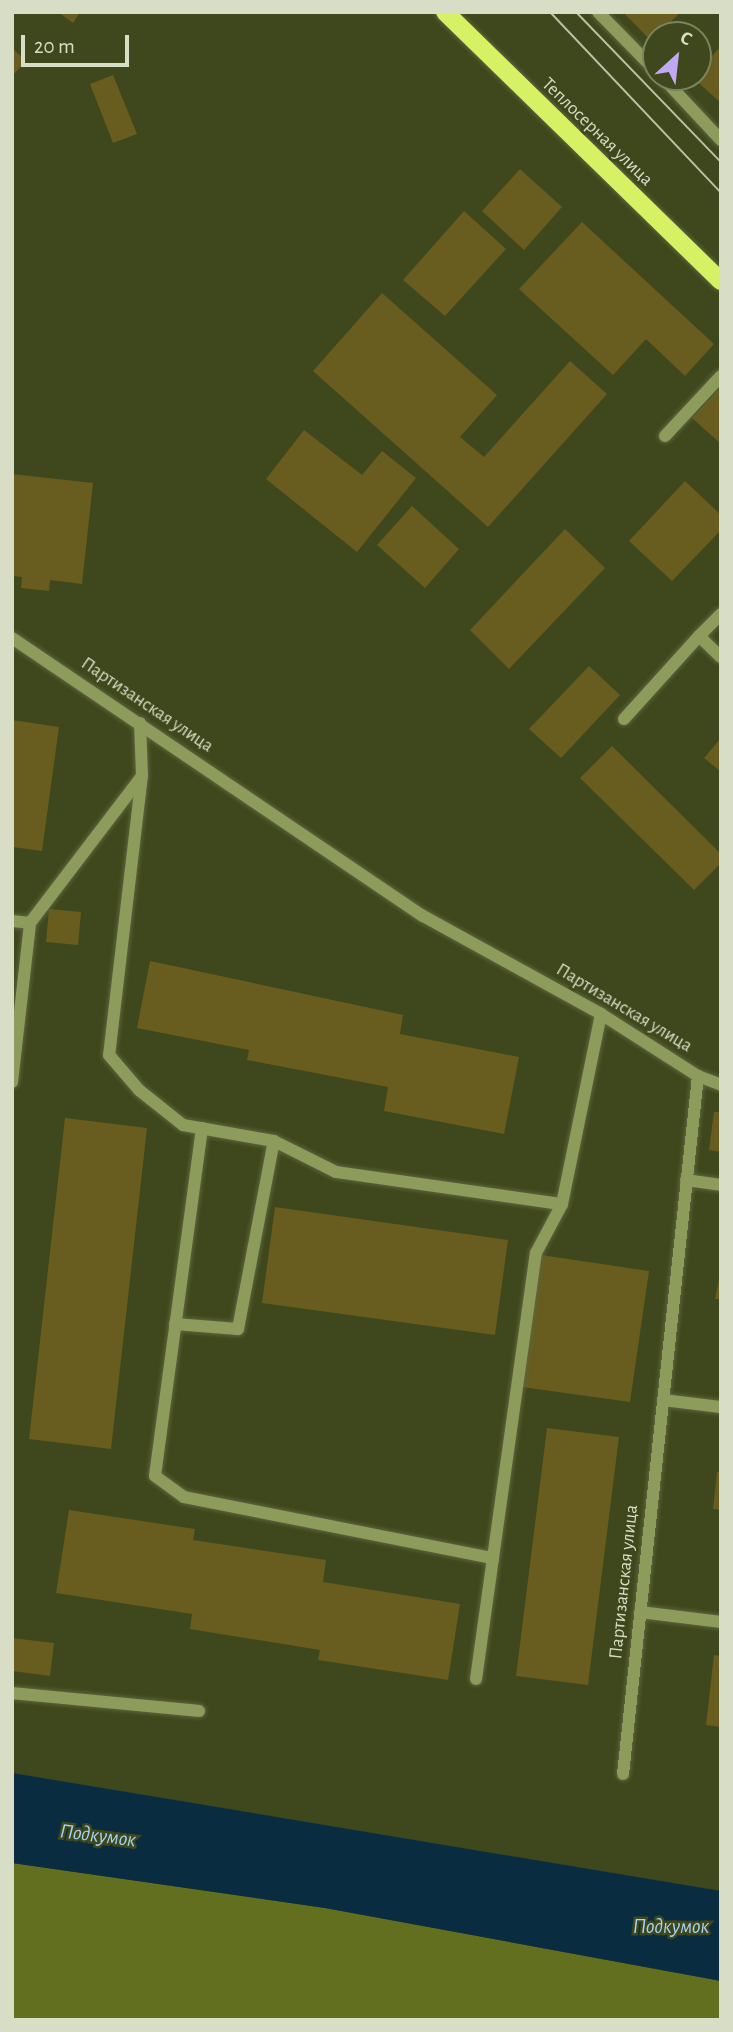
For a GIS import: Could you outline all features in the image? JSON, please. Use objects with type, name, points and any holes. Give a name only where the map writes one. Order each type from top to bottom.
[{"type":"main road","name":"Теплосерная улица","points":[[445,12],[721,281]]},
{"type":"street","points":[[598,12],[642,57]]},
{"type":"street","points":[[675,91],[721,140]]},
{"type":"street","points":[[665,436],[721,376]]},
{"type":"street","points":[[624,719],[721,614]]},
{"type":"street","points":[[699,636],[721,657]]},
{"type":"street","name":"Партизанская улица","points":[[12,638],[424,916],[601,1014],[698,1076],[623,1774]]},
{"type":"street","points":[[140,723],[142,775],[109,1055],[139,1090],[183,1125],[274,1141],[336,1172],[562,1204]]},
{"type":"street","points":[[12,1082],[30,923],[142,775]]},
{"type":"street","points":[[12,921],[30,923]]},
{"type":"street","points":[[476,1679],[536,1252],[562,1204],[601,1014]]},
{"type":"street","points":[[698,1076],[721,1085]]},
{"type":"street","points":[[202,1128],[155,1476],[184,1497],[493,1558]]},
{"type":"street","points":[[175,1324],[238,1329],[274,1141]]},
{"type":"street","points":[[686,1180],[721,1185]]},
{"type":"street","points":[[663,1400],[721,1407]]},
{"type":"street","points":[[640,1612],[721,1622]]},
{"type":"street","points":[[12,1693],[200,1711]]},
{"type":"green space","points":[[12,1863],[325,1908],[721,1981],[721,2020],[12,2020]]},
{"type":"water","name":"Подкумок","points":[[12,1773],[721,1891],[721,1981],[325,1908],[12,1863]]},
{"type":"building","points":[[58,12],[80,12],[73,23]]},
{"type":"building","points":[[623,12],[681,12],[672,21],[642,21],[642,32]]},
{"type":"building","points":[[721,46],[721,103],[708,91],[712,91],[712,56]]},
{"type":"building","points":[[12,48],[26,61],[12,76]]},
{"type":"building","points":[[113,75],[137,134],[113,143],[90,84]]},
{"type":"building","points":[[520,169],[562,207],[524,250],[482,211]]},
{"type":"building","points":[[464,211],[506,249],[445,316],[403,280]]},
{"type":"building","points":[[582,222],[714,344],[685,376],[646,339],[613,375],[519,289]]},
{"type":"building","points":[[382,293],[497,395],[460,437],[484,457],[570,361],[607,394],[488,527],[313,371]]},
{"type":"building","points":[[721,387],[721,444],[692,418]]},
{"type":"building","points":[[304,430],[362,475],[382,451],[416,478],[357,552],[266,479]]},
{"type":"building","points":[[12,474],[93,483],[82,584],[50,580],[49,591],[21,588],[22,577],[12,576]]},
{"type":"building","points":[[685,481],[721,515],[721,530],[672,581],[629,541]]},
{"type":"building","points":[[412,506],[459,549],[425,588],[377,545]]},
{"type":"building","points":[[565,529],[605,568],[509,669],[470,630]]},
{"type":"building","points":[[589,666],[620,695],[561,758],[529,729]]},
{"type":"building","points":[[12,720],[59,727],[42,851],[12,847]]},
{"type":"building","points":[[721,738],[721,772],[704,758]]},
{"type":"building","points":[[612,746],[721,854],[721,863],[694,890],[580,778]]},
{"type":"building","points":[[49,909],[81,912],[78,945],[46,942]]},
{"type":"building","points":[[150,961],[403,1015],[400,1034],[519,1057],[504,1134],[384,1111],[388,1087],[247,1060],[249,1050],[137,1028]]},
{"type":"building","points":[[714,1112],[721,1112],[721,1152],[709,1150]]},
{"type":"building","points":[[65,1118],[147,1128],[111,1449],[29,1439]]},
{"type":"building","points":[[275,1207],[508,1240],[495,1335],[262,1303]]},
{"type":"building","points":[[541,1255],[649,1271],[630,1402],[522,1387]]},
{"type":"building","points":[[721,1269],[721,1299],[715,1299]]},
{"type":"building","points":[[547,1428],[619,1437],[588,1685],[516,1676]]},
{"type":"building","points":[[717,1472],[721,1472],[721,1510],[713,1509]]},
{"type":"building","points":[[69,1510],[195,1529],[193,1540],[326,1560],[323,1582],[460,1604],[448,1680],[318,1660],[320,1650],[190,1629],[192,1614],[56,1593]]},
{"type":"building","points":[[12,1638],[54,1643],[50,1676],[12,1671]]},
{"type":"building","points":[[714,1655],[721,1656],[721,1727],[706,1725]]},
{"type":"tram line","points":[[550,12],[721,193]]},
{"type":"tram line","points":[[576,12],[721,162]]}]
